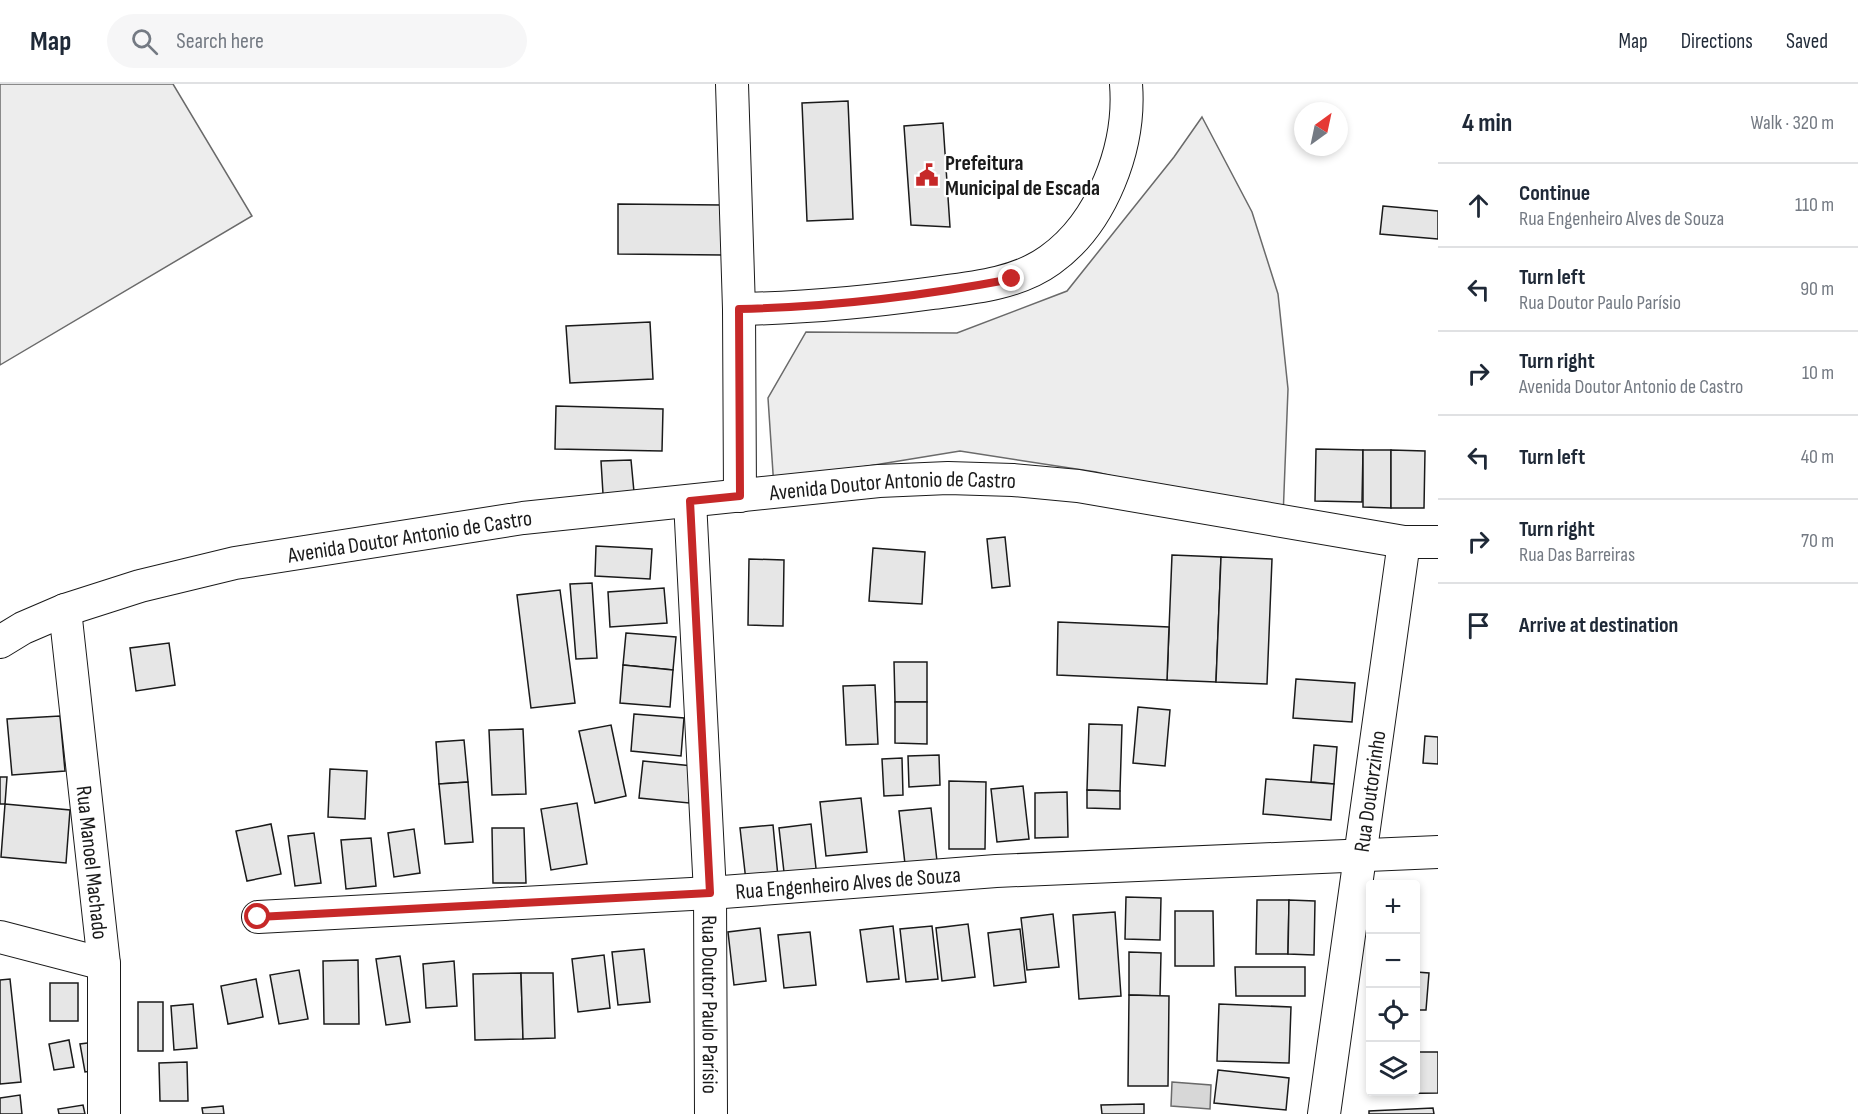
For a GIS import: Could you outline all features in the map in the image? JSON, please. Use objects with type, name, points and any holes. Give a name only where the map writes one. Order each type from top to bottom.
[{"type":"street","points":[[732,84],[739,309],[740,496]]},
{"type":"street","points":[[739,309],[803,308],[959,289],[1012,279],[1050,261],[1080,231],[1108,187],[1121,146],[1127,103],[1126,84]]},
{"type":"street","name":"Avenida Doutor Antonio de Castro","points":[[0,642],[23,628],[65,610],[140,586],[234,563],[523,518],[879,482],[948,478],[1013,480],[1090,488],[1404,542],[1438,542]]},
{"type":"street","name":"Rua Doutor Paulo Parísio","points":[[690,501],[710,893],[711,1114]]},
{"type":"street","name":"Rua Doutorzinho","points":[[1324,1114],[1404,542]]},
{"type":"street","name":"Rua Manoel Machado","points":[[65,610],[104,964],[104,1114]]},
{"type":"street","name":"Rua Engenheiro Alves de Souza","points":[[258,917],[710,893],[996,871],[1438,852]]},
{"type":"street","points":[[0,937],[104,964]]},
{"type":"shaded area","points":[[0,84],[173,84],[252,216],[0,365]]},
{"type":"shaded area","points":[[1202,117],[1252,212],[1278,294],[1288,389],[1283,518],[1096,472],[960,451],[856,468],[774,488],[768,398],[806,332],[957,333],[1067,291],[1174,157]]},
{"type":"shaded area","points":[[1172,1082],[1211,1085],[1210,1109],[1171,1106]]},
{"type":"building","points":[[848,101],[853,219],[807,221],[802,103]]},
{"type":"building","name":"Prefeitura Municipal de Escada","points":[[943,123],[950,227],[911,225],[904,126]]},
{"type":"building","points":[[618,204],[722,205],[722,255],[618,254]]},
{"type":"building","points":[[1383,206],[1438,211],[1438,239],[1380,234]]},
{"type":"building","points":[[650,322],[653,379],[570,383],[566,326]]},
{"type":"building","points":[[556,406],[663,409],[662,451],[555,449]]},
{"type":"building","points":[[1316,449],[1363,450],[1362,502],[1315,501]]},
{"type":"building","points":[[1363,450],[1391,450],[1391,508],[1363,507]]},
{"type":"building","points":[[1391,450],[1425,451],[1424,508],[1391,508]]},
{"type":"building","points":[[631,460],[634,492],[603,494],[601,461]]},
{"type":"building","points":[[1005,537],[1010,586],[992,588],[987,539]]},
{"type":"building","points":[[596,546],[652,549],[650,579],[595,576]]},
{"type":"building","points":[[873,548],[925,552],[922,604],[869,601]]},
{"type":"building","points":[[1172,555],[1221,557],[1216,682],[1167,680]]},
{"type":"building","points":[[1221,557],[1272,559],[1267,684],[1216,682]]},
{"type":"building","points":[[749,559],[784,560],[783,626],[748,625]]},
{"type":"building","points":[[592,583],[597,658],[576,659],[570,584]]},
{"type":"building","points":[[664,588],[667,623],[610,627],[608,592]]},
{"type":"building","points":[[560,590],[575,703],[531,708],[517,595]]},
{"type":"building","points":[[1058,622],[1169,627],[1167,680],[1057,675]]},
{"type":"building","points":[[626,633],[676,637],[673,670],[623,665]]},
{"type":"building","points":[[169,643],[175,685],[136,691],[130,648]]},
{"type":"building","points":[[894,662],[927,662],[927,702],[895,702]]},
{"type":"building","points":[[623,665],[673,670],[670,707],[620,703]]},
{"type":"building","points":[[1296,679],[1355,683],[1352,722],[1293,718]]},
{"type":"building","points":[[875,685],[878,744],[846,745],[843,686]]},
{"type":"building","points":[[895,702],[927,702],[927,744],[895,743]]},
{"type":"building","points":[[1138,707],[1170,710],[1165,766],[1133,763]]},
{"type":"building","points":[[634,714],[684,718],[681,756],[631,751]]},
{"type":"building","points":[[60,716],[65,771],[12,775],[7,719]]},
{"type":"building","points":[[1089,724],[1122,725],[1120,791],[1087,790]]},
{"type":"building","points":[[611,725],[626,796],[595,803],[579,731]]},
{"type":"building","points":[[523,729],[526,794],[492,795],[489,730]]},
{"type":"building","points":[[1425,736],[1438,737],[1438,764],[1423,763]]},
{"type":"building","points":[[464,740],[468,782],[439,784],[436,742]]},
{"type":"building","points":[[1314,745],[1337,747],[1334,784],[1311,782]]},
{"type":"building","points":[[939,755],[940,785],[909,787],[908,756]]},
{"type":"building","points":[[902,758],[903,795],[884,796],[882,759]]},
{"type":"building","points":[[643,761],[693,766],[689,803],[639,798]]},
{"type":"building","points":[[330,769],[367,771],[365,819],[328,817]]},
{"type":"building","points":[[0,777],[7,777],[5,804],[0,804]]},
{"type":"building","points":[[1266,779],[1334,784],[1331,820],[1263,814]]},
{"type":"building","points":[[949,781],[986,782],[985,849],[949,849]]},
{"type":"building","points":[[468,782],[473,842],[445,844],[439,784]]},
{"type":"building","points":[[1023,786],[1029,839],[997,842],[991,789]]},
{"type":"building","points":[[1087,790],[1120,791],[1120,809],[1087,808]]},
{"type":"building","points":[[1067,792],[1068,837],[1035,838],[1035,793]]},
{"type":"building","points":[[861,798],[867,852],[826,856],[820,802]]},
{"type":"building","points":[[577,803],[587,864],[551,870],[541,809]]},
{"type":"building","points":[[5,804],[70,810],[66,863],[1,857]]},
{"type":"building","points":[[931,808],[937,861],[905,864],[899,811]]},
{"type":"building","points":[[271,824],[281,874],[247,881],[236,831]]},
{"type":"building","points":[[811,824],[817,877],[785,881],[779,828]]},
{"type":"building","points":[[773,825],[778,877],[746,881],[740,828]]},
{"type":"building","points":[[492,828],[524,828],[526,883],[493,883]]},
{"type":"building","points":[[414,829],[420,873],[394,877],[388,833]]},
{"type":"building","points":[[314,833],[321,883],[295,886],[288,836]]},
{"type":"building","points":[[371,838],[376,886],[346,889],[341,840]]},
{"type":"building","points":[[1126,897],[1161,898],[1160,940],[1125,939]]},
{"type":"building","points":[[1257,900],[1289,900],[1288,954],[1256,954]]},
{"type":"building","points":[[1289,900],[1315,901],[1314,955],[1288,954]]},
{"type":"building","points":[[1175,911],[1213,911],[1214,966],[1175,966]]},
{"type":"building","points":[[1115,912],[1121,996],[1079,999],[1073,915]]},
{"type":"building","points":[[1053,914],[1059,967],[1027,970],[1021,918]]},
{"type":"building","points":[[968,924],[975,977],[942,981],[936,928]]},
{"type":"building","points":[[893,926],[899,979],[867,982],[860,930]]},
{"type":"building","points":[[932,926],[938,979],[906,982],[900,929]]},
{"type":"building","points":[[760,928],[766,981],[734,985],[728,932]]},
{"type":"building","points":[[1020,929],[1026,982],[994,986],[988,933]]},
{"type":"building","points":[[810,932],[816,985],[784,988],[778,935]]},
{"type":"building","points":[[644,949],[650,1002],[618,1005],[612,952]]},
{"type":"building","points":[[1129,952],[1161,953],[1160,996],[1129,995]]},
{"type":"building","points":[[604,955],[610,1008],[578,1012],[572,959]]},
{"type":"building","points":[[400,956],[410,1022],[386,1025],[376,959]]},
{"type":"building","points":[[358,960],[359,1024],[324,1024],[323,961]]},
{"type":"building","points":[[454,961],[457,1006],[426,1008],[423,964]]},
{"type":"building","points":[[1235,967],[1305,967],[1305,996],[1236,996]]},
{"type":"building","points":[[299,970],[308,1019],[279,1024],[270,975]]},
{"type":"building","points":[[1420,972],[1429,973],[1426,1010],[1420,1010]]},
{"type":"building","points":[[521,973],[523,1039],[475,1040],[473,974]]},
{"type":"building","points":[[521,973],[553,973],[555,1038],[523,1039]]},
{"type":"building","points":[[10,979],[21,1082],[0,1084],[0,980]]},
{"type":"building","points":[[256,979],[263,1017],[228,1024],[221,986]]},
{"type":"building","points":[[50,983],[78,983],[78,1021],[50,1021]]},
{"type":"building","points":[[1129,995],[1169,996],[1168,1086],[1128,1086]]},
{"type":"building","points":[[138,1002],[163,1002],[163,1051],[138,1051]]},
{"type":"building","points":[[193,1004],[197,1048],[174,1050],[171,1006]]},
{"type":"building","points":[[1219,1004],[1291,1007],[1289,1063],[1217,1061]]},
{"type":"building","points":[[69,1040],[74,1067],[54,1070],[49,1044]]},
{"type":"building","points":[[95,1042],[99,1070],[85,1072],[80,1044]]},
{"type":"building","points":[[1420,1052],[1438,1052],[1438,1093],[1420,1093]]},
{"type":"building","points":[[187,1062],[188,1101],[160,1101],[159,1063]]},
{"type":"building","points":[[1218,1070],[1289,1078],[1286,1110],[1214,1103]]},
{"type":"building","points":[[20,1095],[22,1114],[0,1114],[0,1098]]},
{"type":"building","points":[[1144,1104],[1144,1114],[1102,1114],[1101,1105]]},
{"type":"building","points":[[83,1105],[85,1114],[59,1114],[58,1109]]},
{"type":"building","points":[[223,1106],[224,1114],[203,1114],[202,1108]]},
{"type":"building","points":[[1433,1108],[1434,1114],[1369,1114],[1369,1111]]},
{"type":"place","name":"Prefeitura Municipal de Escada","points":[[927,175]]},
{"type":"route","points":[[258,917],[710,893],[690,501],[740,496],[739,309],[803,308],[875,301],[1012,279]]}]
